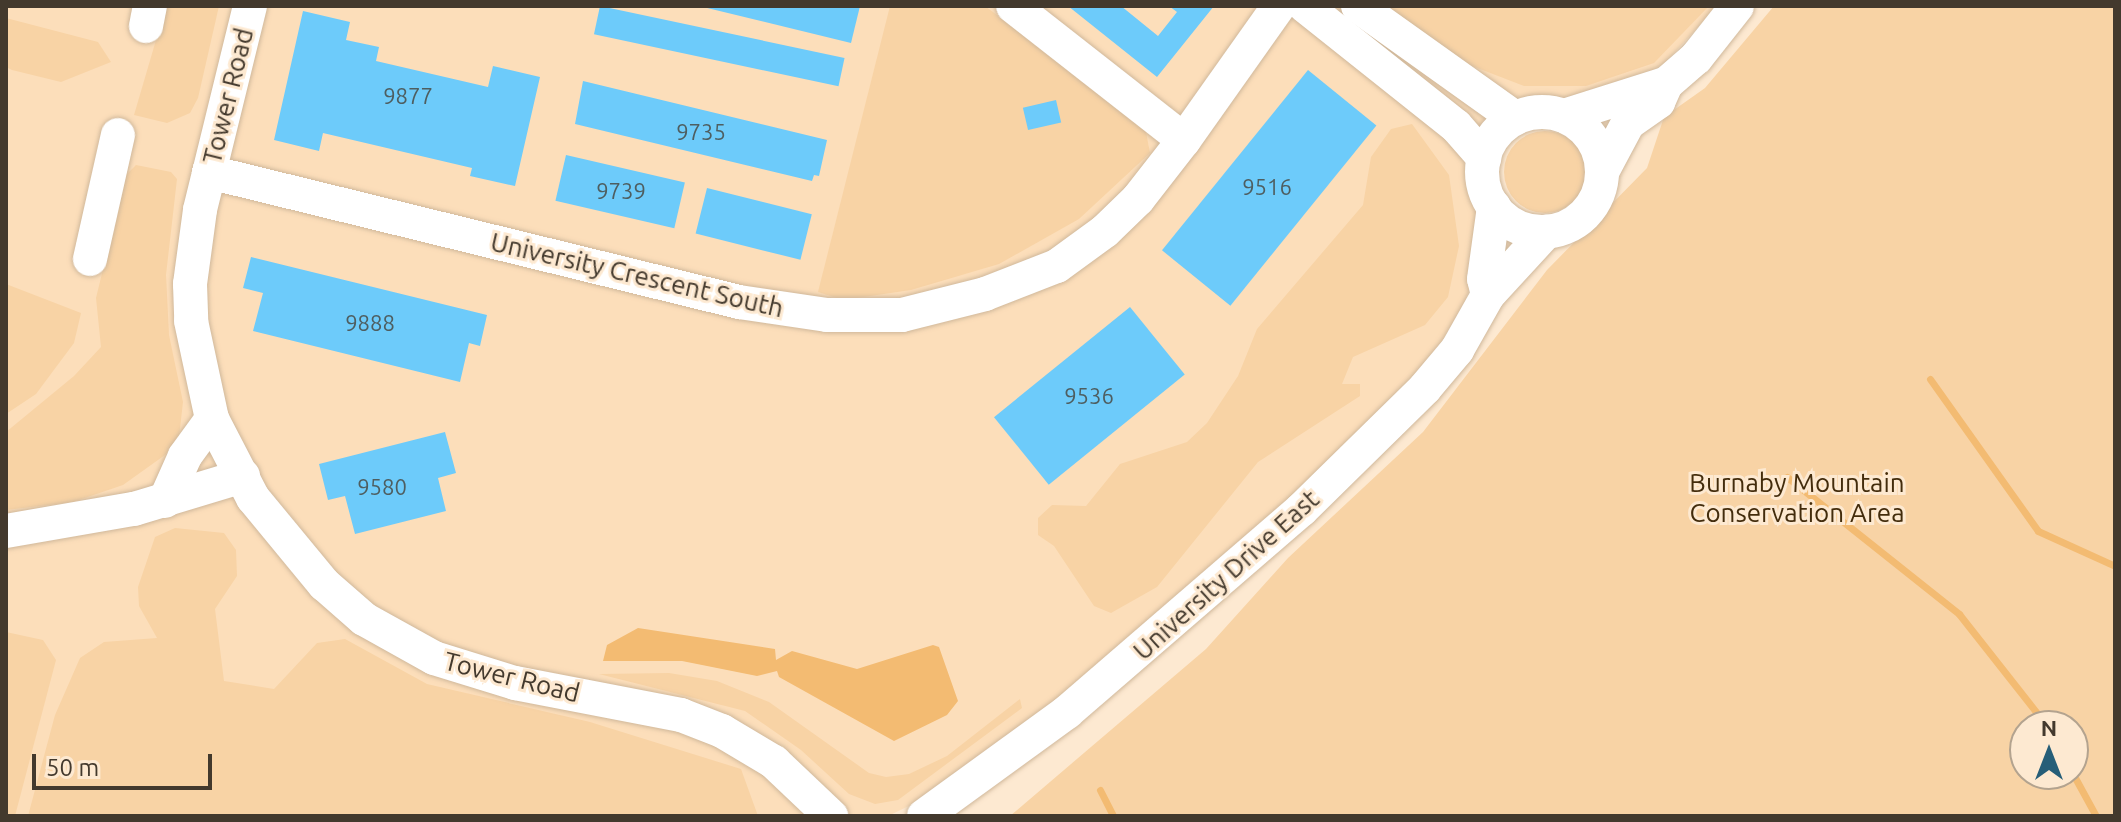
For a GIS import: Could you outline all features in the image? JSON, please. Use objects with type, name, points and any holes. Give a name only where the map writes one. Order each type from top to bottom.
[{"type":"street","name":"Tower Road","points":[[250,6],[209,172],[190,284],[191,321],[212,419],[279,534],[324,584],[364,619],[434,658],[515,683],[681,715],[757,751],[806,802],[831,816]]},
{"type":"street","points":[[1013,6],[1184,140]]},
{"type":"street","name":"University Crescent South","points":[[209,172],[739,302],[827,315],[902,315],[985,294],[1057,266],[1138,199],[1279,6]]},
{"type":"street","points":[[1305,6],[1456,126],[1484,158]]},
{"type":"street","points":[[1358,6],[1515,118]]},
{"type":"street","points":[[1564,116],[1666,84],[1696,58],[1737,6]]},
{"type":"street","points":[[1603,170],[1592,137],[1564,116],[1548,112],[1515,118],[1490,142],[1484,158],[1485,192],[1508,221],[1546,232],[1581,218],[1597,196],[1613,143],[1628,123],[1658,102],[1666,84]]},
{"type":"street","points":[[90,259],[118,135]]},
{"type":"street","points":[[1488,295],[1484,279],[1494,207]]},
{"type":"street","name":"University Drive East","points":[[924,816],[1067,712],[1301,510],[1425,388],[1457,350],[1488,295],[1546,232]]},
{"type":"street","points":[[165,501],[185,456],[212,419]]},
{"type":"street","points":[[6,531],[71,523],[165,501],[243,476]]},
{"type":"shaded area","points":[[6,6],[1717,6],[1665,63],[1630,84],[1573,101],[1501,98],[1461,150],[1478,215],[1477,264],[1465,302],[1428,364],[1323,471],[1063,694],[915,803],[888,816],[6,816]]},
{"type":"shaded area","points":[[638,628],[775,649],[776,660],[792,651],[857,669],[933,645],[939,647],[958,701],[947,715],[894,741],[779,677],[777,671],[757,676],[682,661],[603,661],[607,645]]},
{"type":"green space","points":[[166,6],[219,6],[198,98],[190,113],[167,123],[134,115]]},
{"type":"green space","points":[[890,6],[985,6],[1145,127],[1150,153],[1079,219],[999,264],[911,290],[843,300],[818,292]]},
{"type":"green space","points":[[1388,6],[1709,6],[1654,63],[1586,86],[1524,86],[1467,64],[1411,32]]},
{"type":"green space","name":"Burnaby Mountain Conservation Area","points":[[1774,6],[2115,6],[2115,816],[1010,816],[1206,649],[1288,558],[1423,432],[1547,270],[1647,168],[1664,117],[1705,88]]},
{"type":"green space","points":[[6,18],[98,42],[111,62],[61,82],[12,70],[6,67]]},
{"type":"green space","points":[[1412,124],[1449,175],[1459,246],[1448,297],[1425,325],[1353,357],[1342,384],[1360,384],[1360,396],[1258,462],[1157,587],[1111,613],[1094,606],[1054,546],[1038,535],[1038,518],[1052,505],[1086,506],[1120,464],[1187,442],[1207,423],[1238,376],[1257,329],[1363,205],[1371,157],[1391,129]]},
{"type":"green space","points":[[1545,131],[1561,134],[1574,143],[1583,156],[1586,172],[1583,188],[1574,201],[1561,210],[1545,213],[1529,210],[1516,201],[1507,188],[1504,172],[1507,156],[1516,143],[1529,134]]},
{"type":"green space","points":[[136,165],[171,172],[177,179],[166,275],[169,335],[183,402],[179,437],[165,455],[123,485],[73,502],[6,510],[6,432],[74,376],[101,347],[96,298],[126,175]]},
{"type":"green space","points":[[6,284],[81,313],[74,343],[36,394],[6,414]]},
{"type":"green space","points":[[175,528],[224,533],[236,550],[237,576],[215,609],[224,681],[274,689],[317,643],[345,639],[427,684],[590,722],[741,769],[758,816],[28,816],[55,715],[80,658],[104,642],[157,638],[139,606],[138,587],[155,537]]},
{"type":"green space","points":[[6,632],[43,640],[56,660],[15,816],[6,816]]},
{"type":"green space","points":[[669,673],[717,681],[769,702],[869,773],[886,777],[909,774],[947,756],[1020,699],[1022,708],[898,800],[875,804],[849,794],[801,750],[745,711],[599,674]]},
{"type":"building","points":[[600,6],[845,58],[839,86],[594,34]]},
{"type":"building","points":[[699,6],[860,6],[851,43]]},
{"type":"building","points":[[1068,6],[1121,6],[1158,36],[1177,12],[1169,6],[1214,6],[1157,77]]},
{"type":"building","points":[[303,11],[350,22],[346,40],[379,47],[376,61],[488,87],[493,66],[540,77],[515,186],[470,176],[472,168],[323,133],[319,151],[274,140]]},
{"type":"building","points":[[1308,70],[1376,125],[1230,306],[1162,250]]},
{"type":"building","points":[[583,81],[827,140],[819,176],[814,175],[812,181],[575,124]]},
{"type":"building","points":[[1056,100],[1061,122],[1028,130],[1023,108]]},
{"type":"building","points":[[566,155],[685,182],[674,228],[555,201]]},
{"type":"building","points":[[707,188],[812,214],[800,260],[696,234]]},
{"type":"building","points":[[251,257],[487,315],[480,346],[469,343],[460,382],[253,331],[263,293],[243,288]]},
{"type":"building","points":[[1130,307],[1185,375],[1049,485],[994,417]]},
{"type":"building","points":[[445,432],[456,473],[438,478],[446,511],[355,534],[345,496],[328,500],[319,464]]},
{"type":"waterway","points":[[1930,379],[2038,531],[2115,566]]},
{"type":"waterway","points":[[1787,477],[1959,614],[2034,710]]},
{"type":"waterway","points":[[1100,790],[1113,816]]},
{"type":"waterway","points":[[2082,790],[2096,816]]}]
